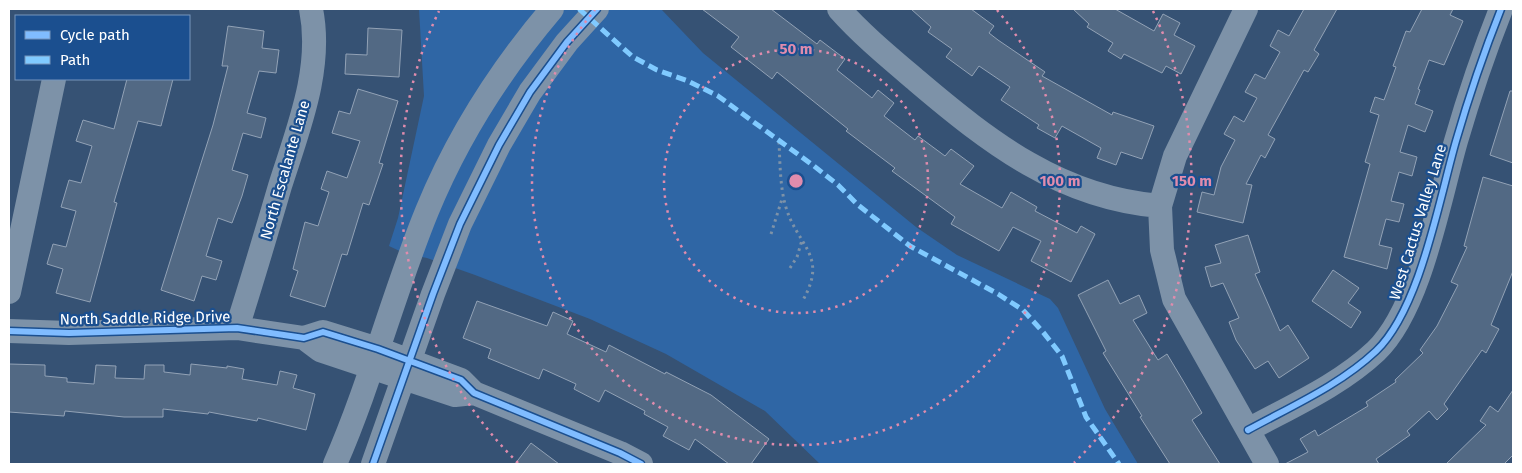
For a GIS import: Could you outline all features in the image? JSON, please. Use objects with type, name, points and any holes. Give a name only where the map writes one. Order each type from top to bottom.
[{"type":"street","name":"North Escalante Lane","points":[[237,328],[304,110],[312,71],[315,32],[310,9]]},
{"type":"street","points":[[335,464],[375,358],[427,210],[468,128],[500,76],[552,9]]},
{"type":"street","points":[[373,464],[433,294],[460,224],[499,145],[530,92],[567,42],[597,9]]},
{"type":"street","points":[[839,9],[867,38],[930,92],[970,124],[1022,161],[1049,176],[1089,192],[1127,204],[1160,206]]},
{"type":"street","name":"West Cactus Valley Lane","points":[[1248,430],[1337,381],[1361,364],[1378,350],[1404,313],[1424,258],[1478,67],[1502,9]]},
{"type":"street","points":[[1239,11],[1175,156],[1160,206],[1162,250],[1174,299],[1267,464]]},
{"type":"street","points":[[9,292],[54,80]]},
{"type":"street","name":"North Saddle Ridge Drive","points":[[9,331],[69,333],[237,328],[304,338],[323,332],[375,358],[408,369],[461,380],[474,393],[617,459],[641,464]]},
{"type":"path","points":[[779,142],[785,206],[814,265],[812,284],[802,300]]},
{"type":"path","points":[[771,234],[776,224],[783,196]]},
{"type":"path","points":[[790,268],[797,257],[802,240]]},
{"type":"shaded area","points":[[419,9],[661,9],[703,53],[916,227],[957,255],[1050,299],[1058,308],[1105,409],[1138,464],[820,464],[765,411],[666,354],[590,319],[475,275],[427,258],[406,254],[389,246],[398,218],[424,96]]},
{"type":"building","points":[[702,9],[771,9],[817,44],[820,40],[845,59],[837,70],[872,98],[878,90],[894,103],[884,116],[915,140],[918,136],[945,156],[951,149],[974,166],[960,184],[1002,208],[1011,192],[1037,207],[1035,211],[1077,233],[1081,226],[1095,234],[1071,282],[1031,261],[1041,241],[1013,227],[999,251],[951,224],[955,217],[892,171],[895,168],[846,131],[848,129],[777,72],[772,79],[731,47],[739,37]]},
{"type":"building","points":[[911,9],[971,9],[994,26],[989,33],[1045,72],[1042,76],[1112,115],[1113,112],[1154,126],[1142,159],[1121,152],[1116,165],[1097,158],[1101,148],[1062,126],[1055,138],[1037,128],[1039,125],[1001,100],[1010,87],[979,66],[972,76],[946,57],[952,49],[928,32],[931,27]]},
{"type":"building","points":[[1073,9],[1115,9],[1154,31],[1163,14],[1180,23],[1174,35],[1195,46],[1181,74],[1166,66],[1162,73],[1124,54],[1121,59],[1108,51],[1113,43],[1087,27],[1089,24]]},
{"type":"building","points":[[1304,9],[1337,9],[1314,50],[1319,54],[1308,72],[1304,70],[1268,135],[1275,139],[1265,158],[1261,155],[1246,184],[1252,185],[1243,223],[1197,212],[1202,192],[1214,195],[1221,167],[1235,140],[1224,134],[1234,116],[1244,122],[1257,98],[1245,92],[1255,74],[1265,79],[1280,52],[1270,46],[1278,30],[1289,36]]},
{"type":"building","points":[[1422,9],[1453,9],[1450,15],[1463,21],[1444,65],[1429,60],[1418,89],[1420,90],[1415,104],[1433,111],[1425,132],[1408,125],[1400,152],[1417,157],[1412,176],[1399,172],[1391,201],[1404,204],[1399,222],[1386,219],[1379,245],[1392,248],[1387,269],[1344,257],[1370,164],[1365,162],[1379,115],[1370,112],[1375,97],[1384,100],[1396,67],[1393,66],[1406,31],[1410,32]]},
{"type":"building","points":[[228,26],[264,31],[262,48],[279,50],[276,73],[259,71],[247,113],[266,118],[261,138],[243,133],[232,170],[248,175],[242,196],[232,223],[218,218],[206,256],[222,261],[216,280],[202,276],[194,301],[161,290],[213,125],[228,66],[222,66]]},
{"type":"building","points":[[368,28],[402,30],[399,77],[345,74],[346,54],[367,55]]},
{"type":"building","points":[[127,80],[173,80],[161,126],[138,121],[114,202],[117,203],[90,302],[56,293],[63,269],[47,264],[53,244],[66,247],[76,211],[61,207],[69,180],[81,183],[92,146],[76,141],[83,120],[114,129]]},
{"type":"building","points":[[358,89],[398,101],[379,163],[383,164],[369,205],[363,203],[347,255],[342,254],[325,307],[290,296],[298,271],[293,269],[305,222],[318,226],[329,192],[321,189],[327,171],[347,178],[360,141],[332,133],[339,111],[350,114]]},
{"type":"building","points":[[1510,91],[1513,91],[1513,163],[1490,155]]},
{"type":"building","points":[[1483,177],[1513,186],[1513,271],[1491,325],[1499,329],[1486,353],[1482,350],[1444,404],[1448,409],[1437,420],[1429,411],[1407,431],[1410,435],[1376,459],[1379,464],[1285,464],[1308,452],[1300,439],[1315,430],[1318,436],[1368,406],[1366,402],[1396,382],[1395,380],[1423,353],[1420,350],[1437,326],[1458,285],[1451,282],[1467,247],[1464,246]]},
{"type":"building","points":[[1248,235],[1260,272],[1255,274],[1280,331],[1288,325],[1309,358],[1279,378],[1268,361],[1255,369],[1236,340],[1229,322],[1239,318],[1223,283],[1211,287],[1205,267],[1221,263],[1215,245]]},
{"type":"building","points":[[1333,270],[1359,288],[1348,303],[1361,312],[1351,328],[1312,301]]},
{"type":"building","points":[[1108,280],[1120,304],[1139,295],[1147,313],[1133,320],[1158,360],[1167,354],[1202,413],[1192,420],[1220,464],[1170,464],[1140,417],[1142,416],[1103,353],[1106,351],[1078,295]]},
{"type":"building","points":[[477,301],[547,326],[553,312],[573,321],[567,334],[606,352],[609,345],[711,395],[769,439],[751,464],[729,464],[695,439],[689,450],[663,436],[668,427],[644,414],[645,411],[605,390],[599,402],[574,389],[576,384],[543,369],[539,379],[488,358],[491,349],[463,338]]},
{"type":"building","points":[[9,364],[45,365],[45,376],[67,378],[67,382],[94,384],[96,365],[116,366],[115,378],[144,379],[145,365],[164,365],[164,372],[190,375],[191,364],[227,368],[227,366],[244,369],[242,379],[277,385],[280,371],[297,375],[293,388],[315,394],[306,430],[258,418],[257,421],[209,412],[208,414],[163,409],[163,417],[124,417],[65,411],[64,416],[9,412]]},
{"type":"building","points":[[1513,390],[1513,455],[1504,464],[1446,464],[1486,425],[1480,421],[1490,406],[1498,412]]},
{"type":"building","points":[[531,443],[559,464],[515,464]]},
{"type":"marked path","points":[[579,9],[633,57],[657,70],[688,81],[718,96],[814,166],[838,185],[858,205],[910,246],[998,294],[1023,310],[1062,356],[1086,417],[1119,464]]},
{"type":"cycle path","points":[[373,464],[433,294],[460,224],[499,145],[530,92],[567,42],[597,9]]},
{"type":"cycle path","points":[[1248,430],[1331,385],[1362,363],[1376,351],[1391,332],[1405,309],[1426,252],[1461,124],[1501,9]]},
{"type":"cycle path","points":[[9,331],[69,333],[237,328],[304,338],[323,332],[378,349],[461,380],[474,393],[620,453],[641,464]]}]
